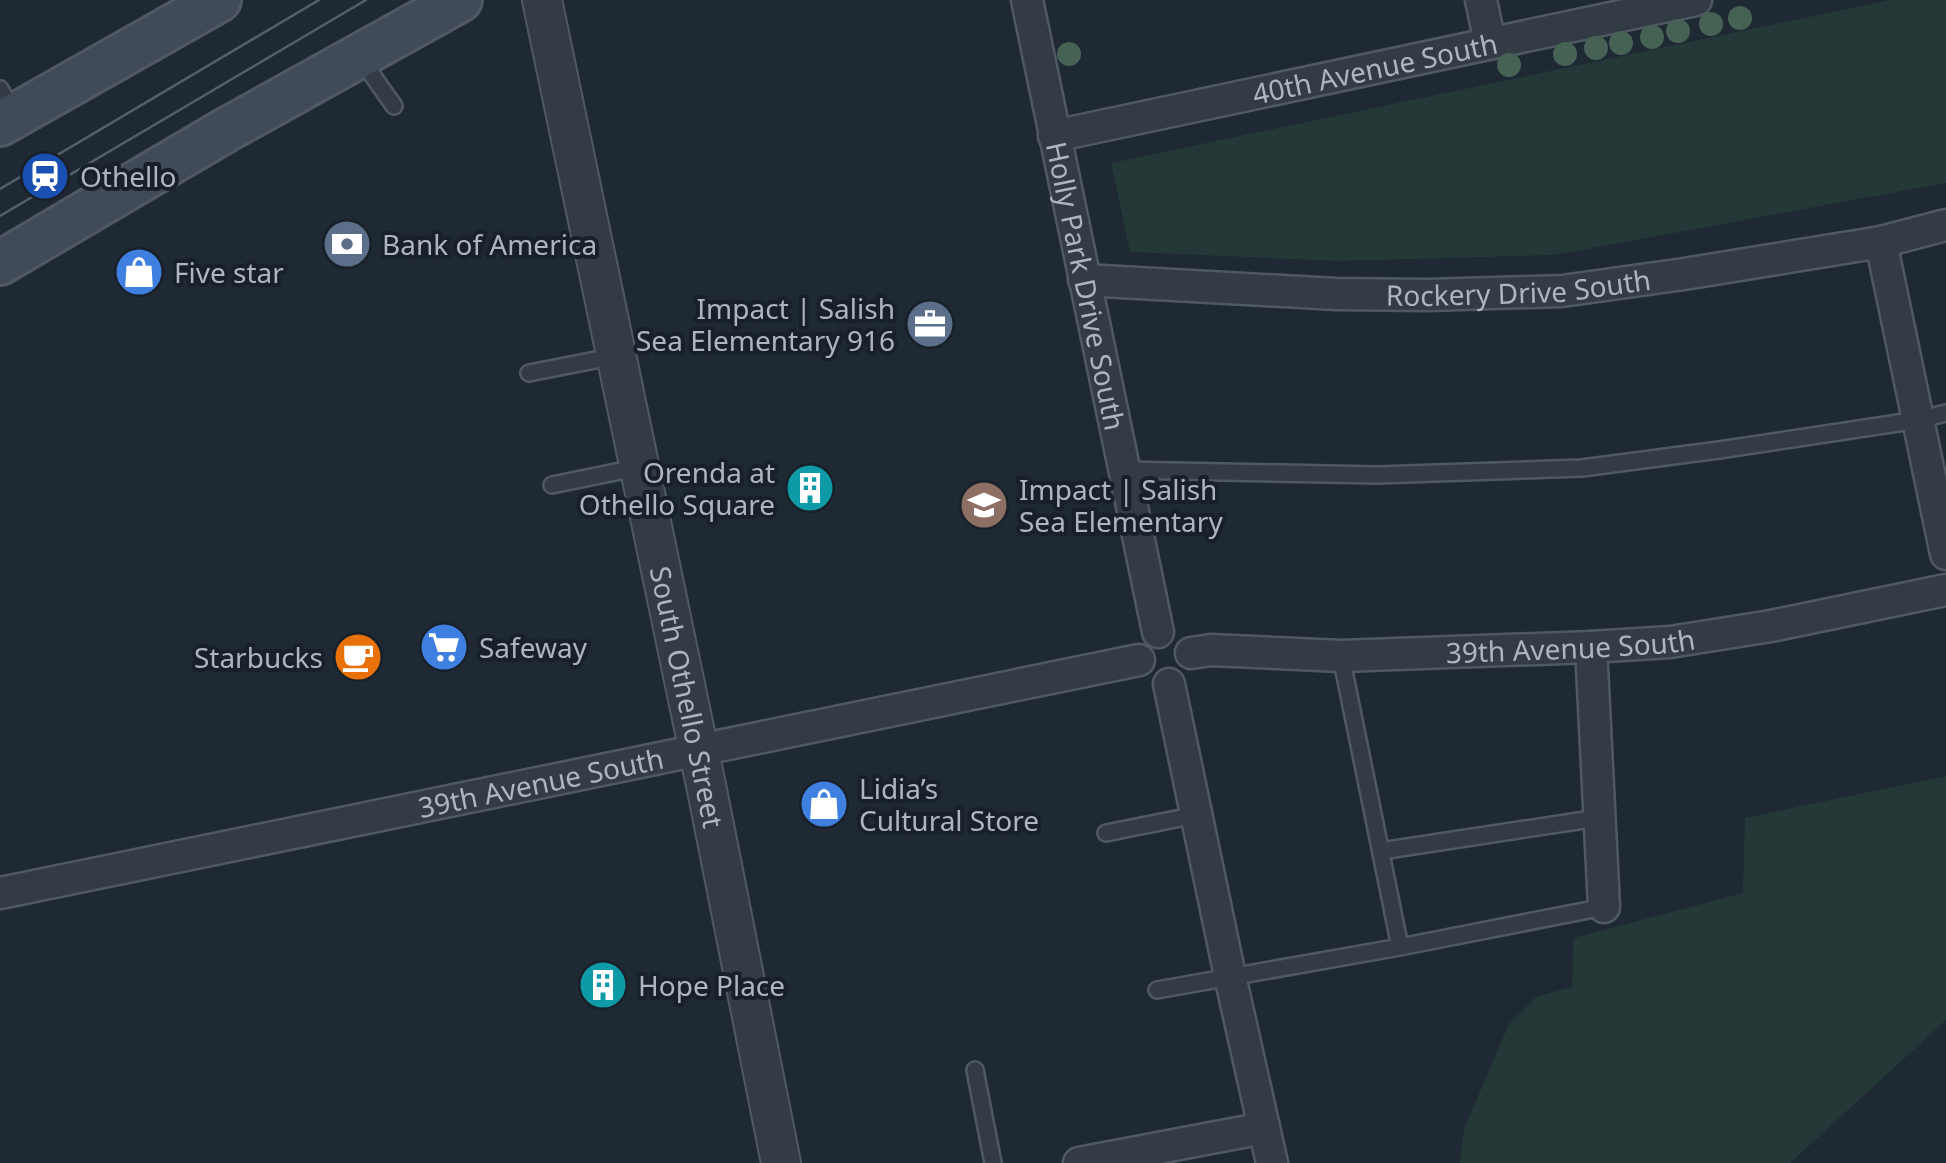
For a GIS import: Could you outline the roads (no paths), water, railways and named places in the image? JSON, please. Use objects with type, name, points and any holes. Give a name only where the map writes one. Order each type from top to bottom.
[{"type":"main road","points":[[5,109],[218,0]]},
{"type":"main road","points":[[0,263],[226,130],[460,0]]},
{"type":"street","name":"South Othello Street","points":[[542,0],[699,749],[781,1163]]},
{"type":"street","name":"Holly Park Drive South","points":[[1027,0],[1158,632]]},
{"type":"street","points":[[1481,0],[1490,44]]},
{"type":"street","name":"40th Avenue South","points":[[1054,136],[1696,0]]},
{"type":"street","name":"Rockery Drive South","points":[[1084,280],[1336,294],[1562,291],[1882,242],[1946,224]]},
{"type":"street","points":[[1882,242],[1932,416],[1946,554]]},
{"type":"street","name":"39th Avenue South","points":[[1191,653],[1210,650],[1341,656],[1670,642],[1946,590]]},
{"type":"street","points":[[1158,632],[1180,635],[1191,653],[1187,673],[1169,684],[1149,680],[1139,660],[1141,646],[1158,632]]},
{"type":"street","points":[[1591,648],[1604,907]]},
{"type":"street","name":"39th Avenue South","points":[[0,893],[1139,660]]},
{"type":"street","points":[[1169,684],[1272,1163]]},
{"type":"street","points":[[1078,1163],[1264,1128]]},
{"type":"lane","points":[[358,56],[394,106]]},
{"type":"lane","points":[[529,374],[616,356]]},
{"type":"lane","points":[[1124,470],[1378,475],[1582,468],[1932,416]]},
{"type":"lane","points":[[552,485],[640,468]]},
{"type":"lane","points":[[1341,656],[1400,946]]},
{"type":"lane","points":[[1106,833],[1196,815]]},
{"type":"lane","points":[[1381,851],[1598,818]]},
{"type":"lane","points":[[1157,990],[1604,907]]},
{"type":"lane","points":[[976,1070],[992,1163]]},
{"type":"tram line","points":[[0,189],[319,0]]},
{"type":"tram line","points":[[0,216],[366,0]]},
{"type":"place","name":"Othello","points":[[45,176]]},
{"type":"place","name":"Bank of America","points":[[347,244]]},
{"type":"place","name":"Five star","points":[[139,272]]},
{"type":"place","name":"Impact | Salish Sea Elementary 916","points":[[930,324]]},
{"type":"place","name":"Orenda at Othello Square","points":[[810,488]]},
{"type":"place","name":"Impact | Salish Sea Elementary","points":[[984,505]]},
{"type":"place","name":"Safeway","points":[[444,647]]},
{"type":"place","name":"Starbucks","points":[[358,657]]},
{"type":"place","name":"Lidia’s Cultural Store","points":[[824,804]]},
{"type":"place","name":"Hope Place","points":[[603,985]]}]
